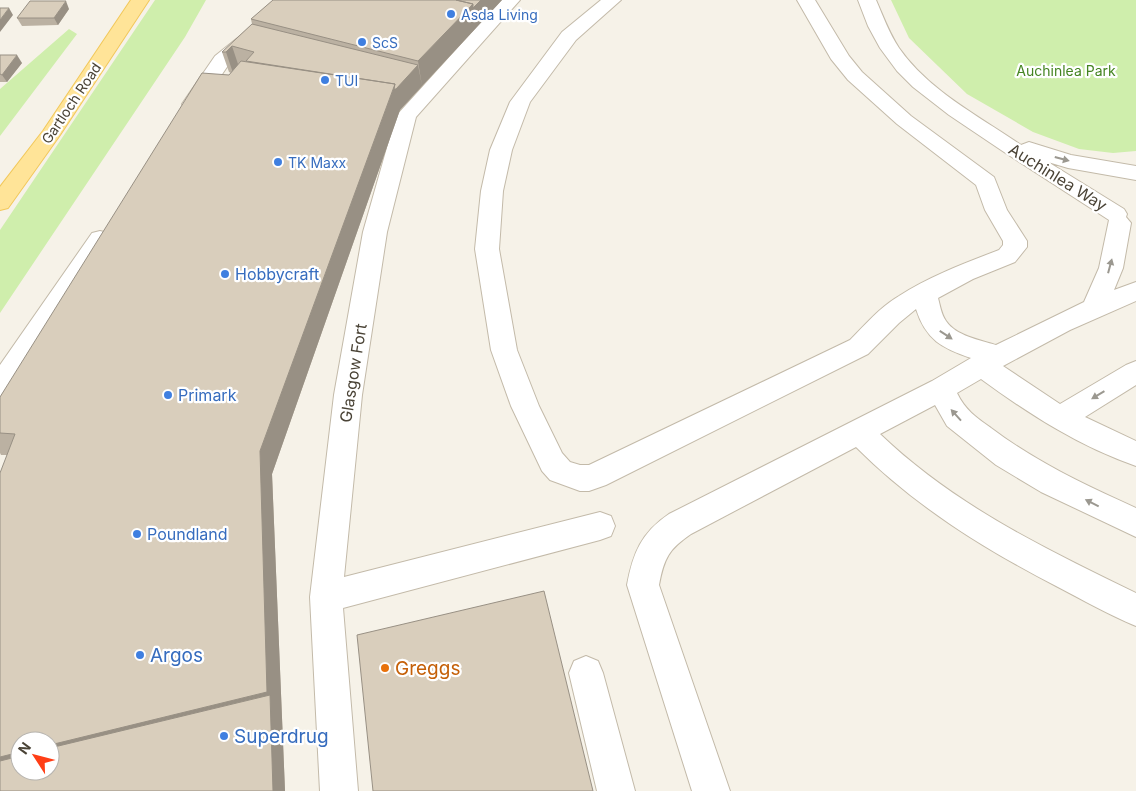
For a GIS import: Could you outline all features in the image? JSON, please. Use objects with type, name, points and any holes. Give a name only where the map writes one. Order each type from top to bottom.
[{"type":"main road","name":"Gartloch Road","points":[[0,204],[50,135],[140,0]]},
{"type":"street","points":[[183,117],[222,60],[296,0]]},
{"type":"street","name":"Glasgow Fort","points":[[339,791],[326,597],[348,395],[375,232],[406,116],[511,0]]},
{"type":"street","points":[[612,0],[569,36],[520,102],[501,150],[492,191],[488,249],[504,350],[525,406],[555,467],[569,474],[589,478],[651,450],[859,347],[890,316],[908,302],[964,273],[1007,256],[1014,247],[1015,241],[996,210],[986,182],[904,120],[855,76],[841,59],[806,0]]},
{"type":"street","name":"Auchinlea Way","points":[[866,0],[888,48],[905,69],[928,92],[1118,218],[1136,242]]},
{"type":"street","name":"Auchinlea Way","points":[[999,140],[1068,161],[1136,173]]},
{"type":"street","points":[[1095,306],[1111,268],[1118,218],[1116,199],[1120,191],[1136,180]]},
{"type":"street","points":[[0,386],[111,223]]},
{"type":"street","points":[[711,791],[644,590],[645,571],[654,545],[665,534],[680,524],[942,389],[990,361],[1095,306],[1136,291]]},
{"type":"street","points":[[924,294],[934,322],[942,333],[990,361],[1036,404],[1060,418],[1136,454]]},
{"type":"street","points":[[1060,418],[1136,372]]},
{"type":"street","points":[[942,389],[950,408],[957,418],[1006,456],[1051,483],[1136,524]]},
{"type":"street","points":[[859,432],[899,470],[951,508],[1038,561],[1136,610]]},
{"type":"street","points":[[326,597],[600,526]]},
{"type":"street","points":[[586,673],[616,791]]},
{"type":"green space","points":[[155,0],[206,0],[185,37],[0,313],[0,230]]},
{"type":"green space","name":"Auchinlea Park","points":[[891,0],[1136,0],[1136,151],[1113,153],[1079,149],[1033,132],[967,94],[909,38]]},
{"type":"green space","points":[[69,29],[77,34],[0,136],[0,89]]},
{"type":"building","points":[[273,0],[456,0],[473,4],[418,61],[251,19]]},
{"type":"building","points":[[456,0],[481,0],[473,8],[473,4]]},
{"type":"building","points":[[30,1],[66,1],[54,18],[17,18]]},
{"type":"building","points":[[0,8],[9,8],[0,20]]},
{"type":"building","points":[[252,24],[418,65],[394,89],[395,84],[246,61],[254,52],[232,46],[226,52],[222,52]]},
{"type":"building","points":[[0,55],[17,55],[2,75],[0,74]]},
{"type":"building","points":[[241,61],[395,84],[260,451],[267,692],[60,743],[60,731],[10,731],[10,754],[0,757],[0,473],[15,434],[0,433],[0,397],[202,73],[229,75]]},
{"type":"building","points":[[544,591],[593,791],[373,791],[357,635]]},
{"type":"building","name":"Superdrug","points":[[270,695],[273,791],[0,791],[0,761],[10,758],[10,781],[60,781],[60,746]]},
{"type":"place","name":"Asda Living","points":[[451,14]]},
{"type":"place","name":"ScS","points":[[362,42]]},
{"type":"place","name":"TUI","points":[[325,80]]},
{"type":"place","name":"TK Maxx","points":[[278,162]]},
{"type":"place","name":"Hobbycraft","points":[[225,274]]},
{"type":"place","name":"Primark","points":[[168,395]]},
{"type":"place","name":"Poundland","points":[[137,534]]},
{"type":"place","name":"Argos","points":[[140,655]]},
{"type":"place","name":"Greggs","points":[[385,668]]},
{"type":"place","name":"Superdrug","points":[[224,736]]}]
